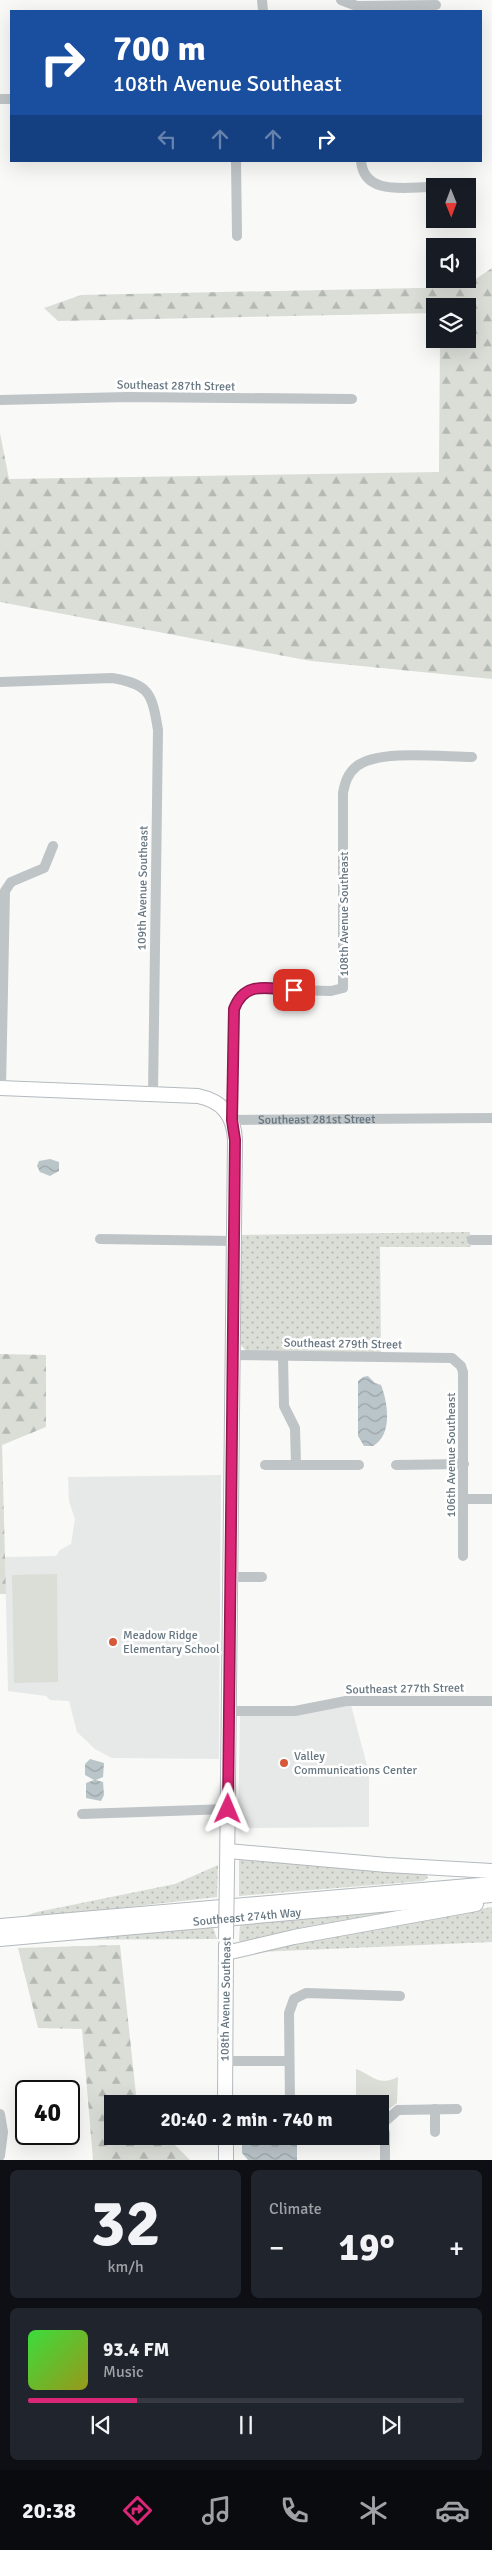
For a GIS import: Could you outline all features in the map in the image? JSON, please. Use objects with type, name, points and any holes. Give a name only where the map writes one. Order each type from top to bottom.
[{"type":"main road","points":[[1,1088],[153,1094],[210,1099],[226,1109],[232,1120]]},
{"type":"main road","name":"108th Avenue Southeast","points":[[225,2095],[235,1140],[232,1120]]},
{"type":"main road","points":[[228,1851],[386,1865],[492,1871]]},
{"type":"main road","name":"Southeast 274th Way","points":[[0,1926],[492,1884]]},
{"type":"main road","name":"Southeast 274th Way","points":[[0,1939],[492,1895]]},
{"type":"main road","points":[[226,1946],[294,1937],[492,1901]]},
{"type":"main road","points":[[226,2145],[226,2160]]},
{"type":"street","points":[[341,0],[357,6],[436,5]]},
{"type":"street","points":[[236,162],[237,236]]},
{"type":"street","points":[[361,162],[362,173],[367,179],[379,186],[426,187]]},
{"type":"street","name":"Southeast 287th Street","points":[[0,400],[128,397],[352,399]]},
{"type":"street","name":"109th Avenue Southeast","points":[[0,682],[112,678],[142,686],[154,709],[158,730],[153,1094]]},
{"type":"street","name":"108th Avenue Southeast","points":[[232,1120],[234,1009],[239,996],[247,990],[256,988],[331,991],[343,988],[343,793],[347,777],[357,765],[384,756],[472,757]]},
{"type":"street","points":[[1,1088],[4,891],[11,882],[44,868],[53,846]]},
{"type":"street","name":"Southeast 281st Street","points":[[232,1120],[492,1118]]},
{"type":"street","points":[[100,1238],[233,1241]]},
{"type":"street","points":[[472,1240],[492,1240]]},
{"type":"street","name":"Southeast 279th Street","points":[[232,1355],[452,1358]]},
{"type":"street","points":[[283,1356],[284,1406],[295,1428],[296,1465]]},
{"type":"street","name":"106th Avenue Southeast","points":[[452,1358],[461,1366],[463,1372],[463,1556]]},
{"type":"street","points":[[396,1465],[464,1464]]},
{"type":"street","points":[[265,1466],[359,1465]]},
{"type":"street","points":[[464,1499],[492,1500]]},
{"type":"street","points":[[231,1577],[262,1577]]},
{"type":"street","name":"Southeast 277th Street","points":[[230,1711],[295,1711],[346,1701],[492,1701]]},
{"type":"street","points":[[82,1814],[228,1809]]},
{"type":"street","points":[[290,2095],[289,2013],[294,1999],[306,1993],[400,1996]]},
{"type":"street","points":[[225,2061],[288,2061]]},
{"type":"street","points":[[435,2109],[435,2132]]},
{"type":"street","points":[[389,2117],[398,2110],[457,2109]]},
{"type":"street","points":[[0,2114],[3,2132],[0,2156]]},
{"type":"street","points":[[385,2145],[385,2160]]},
{"type":"shaded area","name":"Meadow Ridge Elementary School","points":[[221,1475],[219,1759],[112,1758],[95,1749],[77,1732],[69,1701],[50,1700],[46,1696],[8,1691],[5,1557],[56,1556],[60,1550],[71,1544],[75,1519],[69,1501],[68,1477]]},
{"type":"shaded area","points":[[351,1705],[369,1773],[369,1827],[238,1828],[240,1715]]},
{"type":"green space","points":[[492,268],[492,679],[311,661],[0,602],[0,433],[9,479],[439,472],[440,348],[476,348],[476,298],[426,298],[426,313],[58,321],[44,308],[81,295],[476,288],[476,279]]},
{"type":"green space","points":[[470,1232],[471,1247],[380,1247],[381,1352],[247,1352],[240,1344],[240,1235]]},
{"type":"green space","points":[[0,1354],[46,1355],[46,1427],[2,1445],[6,1594],[0,1594]]},
{"type":"green space","points":[[57,1574],[58,1682],[14,1683],[12,1575]]},
{"type":"green space","points":[[239,1859],[426,1874],[428,1878],[423,1881],[239,1896]]},
{"type":"green space","points":[[218,1865],[217,1897],[14,1920],[37,1912],[175,1884]]},
{"type":"green space","points":[[492,1907],[492,1942],[258,1952],[268,1947]]},
{"type":"green space","points":[[425,1909],[249,1943],[240,1942],[239,1940],[240,1924]]},
{"type":"green space","points":[[213,1927],[217,1939],[40,1940]]},
{"type":"green space","points":[[120,1945],[136,2095],[104,2095],[104,2145],[175,2145],[190,2160],[93,2160],[82,2029],[38,2028],[18,1948]]},
{"type":"green space","points":[[356,2069],[376,2079],[385,2081],[398,2077],[397,2103],[389,2109],[389,2095],[356,2095]]},
{"type":"water","points":[[50,1159],[59,1162],[59,1171],[50,1176],[40,1172],[37,1166],[39,1161]]},
{"type":"water","points":[[368,1376],[375,1383],[381,1385],[387,1409],[384,1434],[373,1446],[364,1446],[358,1436],[358,1381]]},
{"type":"water","points":[[90,1759],[104,1763],[103,1777],[96,1780],[103,1782],[104,1795],[101,1801],[86,1798],[86,1783],[94,1780],[85,1775],[85,1764]]},
{"type":"water","points":[[242,2145],[297,2145],[297,2160],[248,2160],[242,2153]]},
{"type":"place","name":"Meadow Ridge Elementary School","points":[[113,1642]]},
{"type":"place","name":"Valley Communications Center","points":[[284,1763]]},
{"type":"route","points":[[228,1809],[235,1140],[232,1120],[234,1009],[239,996],[247,990],[256,988],[294,990]]}]
